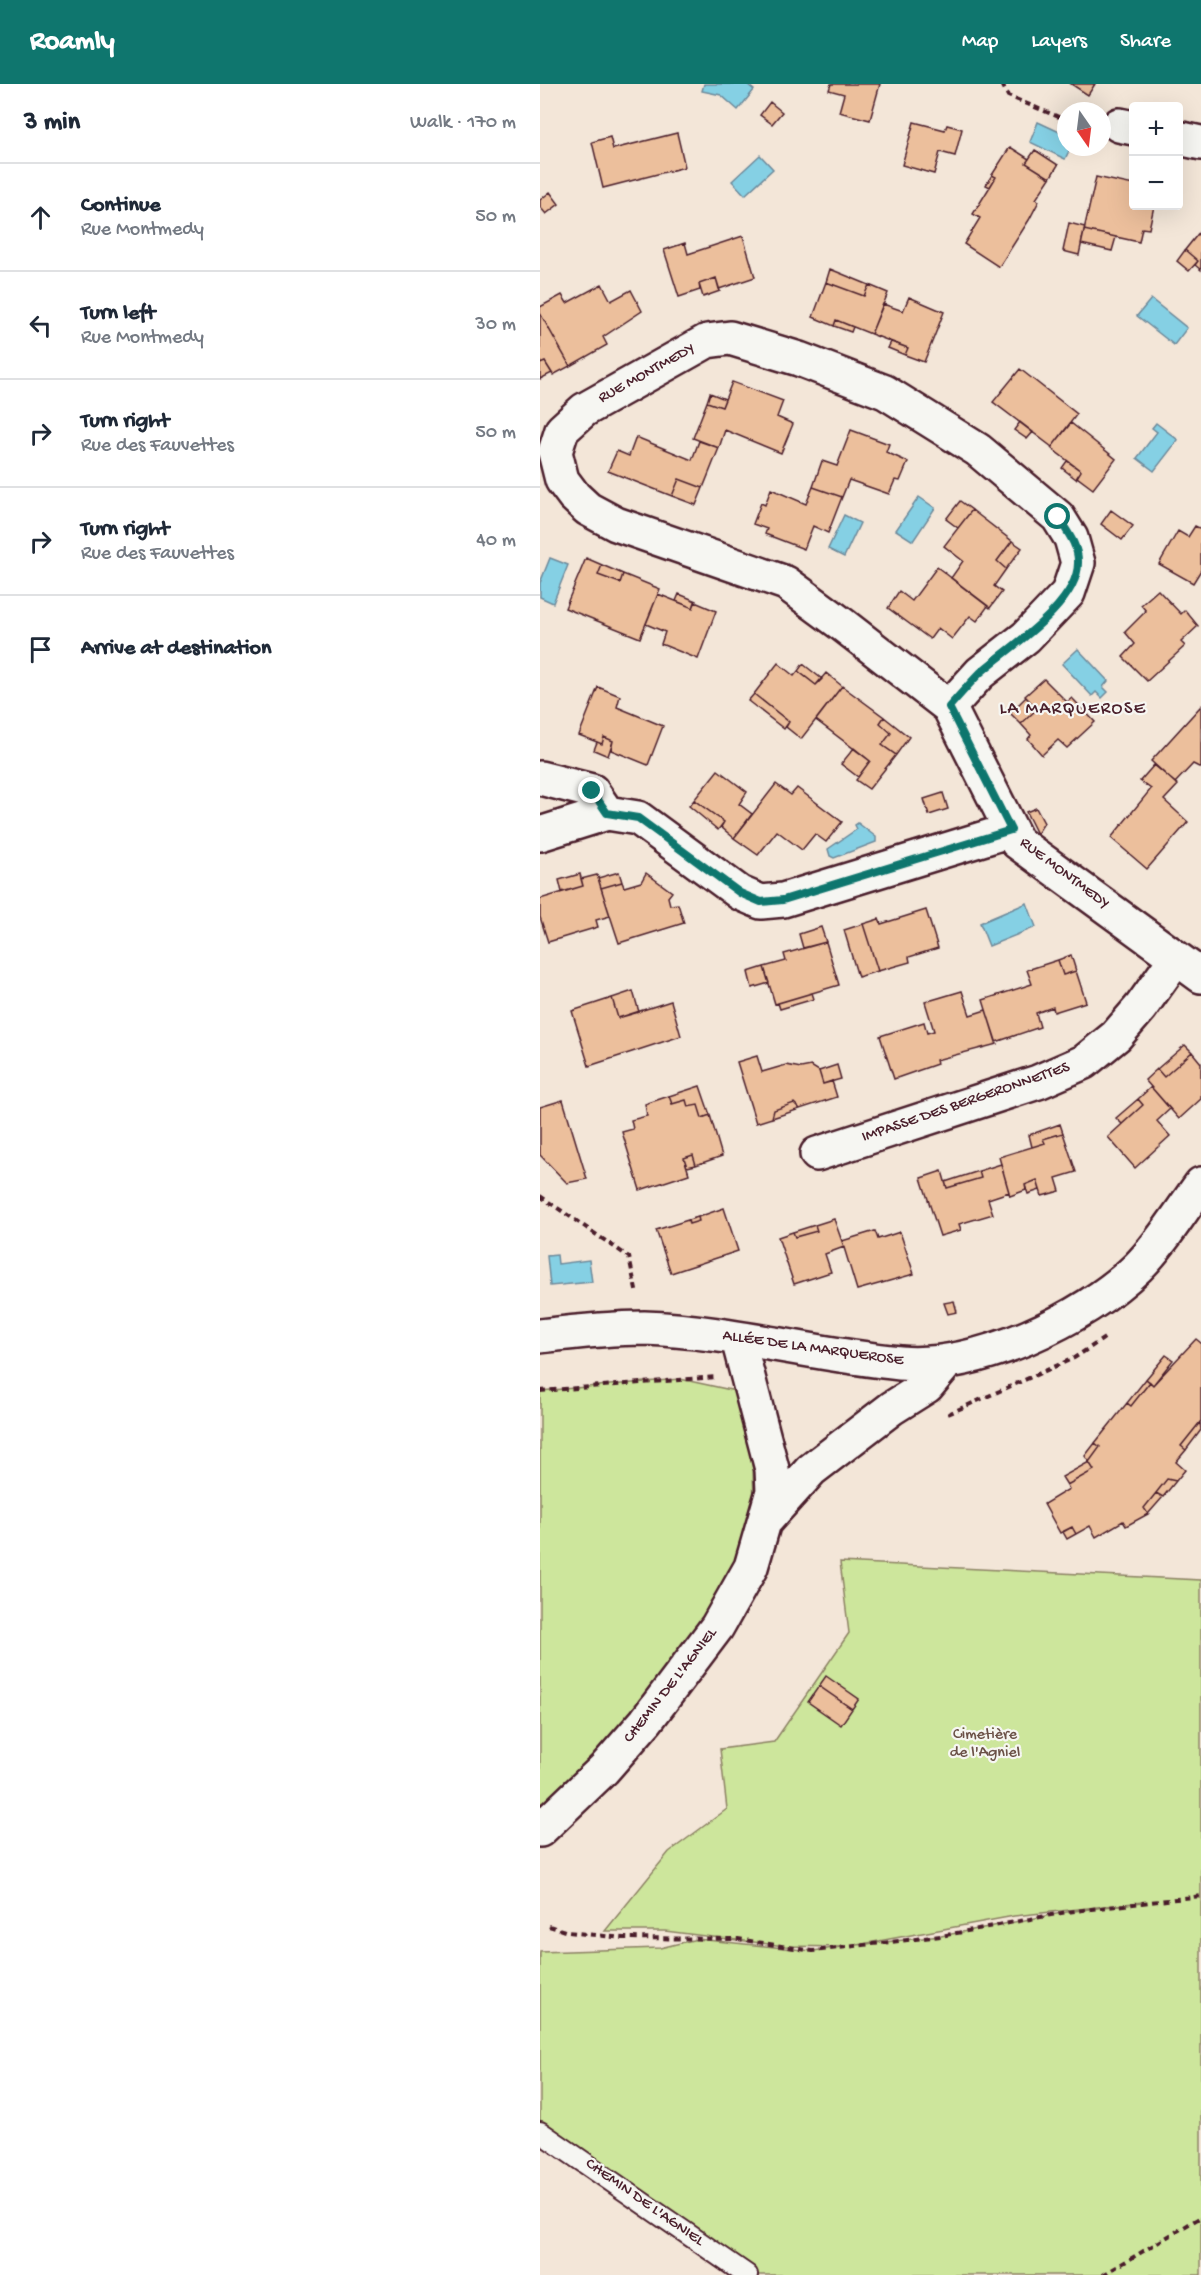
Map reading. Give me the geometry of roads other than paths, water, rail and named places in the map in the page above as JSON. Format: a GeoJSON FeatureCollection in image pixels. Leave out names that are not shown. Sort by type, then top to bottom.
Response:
{"type":"FeatureCollection","features":[{"type":"Feature","properties":{"kind":"street"},"geometry":{"type":"LineString","coordinates":[[1183,139],[1201,143]]}},
{"type":"Feature","properties":{"kind":"street","name":"RUE MONTMEDY"},"geometry":{"type":"LineString","coordinates":[[949,707],[980,673],[1026,638],[1068,593],[1078,563],[1071,538],[1058,517],[978,450],[885,392],[799,359],[730,338],[707,341],[584,410],[562,430],[555,452],[562,480],[588,510],[616,524],[786,583],[949,707],[1017,842],[1189,967]]}},
{"type":"Feature","properties":{"kind":"street"},"geometry":{"type":"LineString","coordinates":[[540,778],[592,791],[607,813]]}},
{"type":"Feature","properties":{"kind":"street"},"geometry":{"type":"LineString","coordinates":[[540,834],[607,813],[638,818],[740,893],[761,902],[783,900],[1011,830]]}},
{"type":"Feature","properties":{"kind":"street","name":"IMPASSE DES BERGERONNETTES"},"geometry":{"type":"LineString","coordinates":[[817,1154],[1038,1082],[1084,1062],[1116,1036],[1142,1007],[1189,967]]}},
{"type":"Feature","properties":{"kind":"street","name":"ALLÉE DE LA MARQUEROSE"},"geometry":{"type":"LineString","coordinates":[[540,1336],[644,1328],[902,1363],[948,1360],[1031,1335],[1069,1317],[1102,1296],[1138,1266],[1201,1184]]}},
{"type":"Feature","properties":{"kind":"street","name":"CHEMIN DE L'AGNIEL"},"geometry":{"type":"LineString","coordinates":[[540,1830],[604,1769],[646,1721],[717,1627],[752,1567],[773,1491],[772,1469],[738,1339]]}},
{"type":"Feature","properties":{"kind":"street","name":"CHEMIN DE L'AGNIEL"},"geometry":{"type":"LineString","coordinates":[[767,1519],[811,1470],[892,1408],[927,1386],[948,1360]]}},
{"type":"Feature","properties":{"kind":"lane","name":"CHEMIN DE L'AGNIEL"},"geometry":{"type":"LineString","coordinates":[[540,2132],[747,2275]]}},
{"type":"Feature","properties":{"kind":"water"},"geometry":{"type":"Polygon","coordinates":[[[704,84],[747,84],[754,90],[738,110],[721,95],[702,91],[704,84]]]}},
{"type":"Feature","properties":{"kind":"water"},"geometry":{"type":"Polygon","coordinates":[[[1038,122],[1057,131],[1057,155],[1030,142],[1038,122]]]}},
{"type":"Feature","properties":{"kind":"water"},"geometry":{"type":"Polygon","coordinates":[[[760,155],[773,169],[745,195],[732,181],[760,155]]]}},
{"type":"Feature","properties":{"kind":"water"},"geometry":{"type":"Polygon","coordinates":[[[1151,299],[1187,328],[1174,345],[1137,316],[1151,299]]]}},
{"type":"Feature","properties":{"kind":"water"},"geometry":{"type":"Polygon","coordinates":[[[1156,423],[1178,440],[1154,471],[1137,458],[1157,432],[1152,428],[1156,423]]]}},
{"type":"Feature","properties":{"kind":"water"},"geometry":{"type":"Polygon","coordinates":[[[919,497],[935,508],[913,541],[896,530],[919,497]]]}},
{"type":"Feature","properties":{"kind":"water"},"geometry":{"type":"Polygon","coordinates":[[[844,515],[860,523],[844,557],[828,549],[844,515]]]}},
{"type":"Feature","properties":{"kind":"water"},"geometry":{"type":"Polygon","coordinates":[[[550,558],[568,565],[553,603],[540,597],[540,583],[550,558]]]}},
{"type":"Feature","properties":{"kind":"water"},"geometry":{"type":"Polygon","coordinates":[[[1078,649],[1108,681],[1103,687],[1108,692],[1102,698],[1096,692],[1092,696],[1062,664],[1078,649]]]}},
{"type":"Feature","properties":{"kind":"water"},"geometry":{"type":"Polygon","coordinates":[[[858,823],[876,837],[876,842],[834,858],[830,856],[828,849],[857,829],[855,825],[858,823]]]}},
{"type":"Feature","properties":{"kind":"water"},"geometry":{"type":"Polygon","coordinates":[[[1027,903],[1036,927],[989,946],[980,923],[1027,903]]]}},
{"type":"Feature","properties":{"kind":"water"},"geometry":{"type":"Polygon","coordinates":[[[557,1255],[558,1264],[589,1260],[592,1282],[550,1286],[547,1256],[557,1255]]]}},
{"type":"Feature","properties":{"kind":"district","name":"LA MARQUEROSE"},"geometry":{"type":"Point","coordinates":[1073,709]}},
{"type":"Feature","properties":{"kind":"park label","name":"Cimetière de l'Agniel"},"geometry":{"type":"Point","coordinates":[985,1744]}}]}
